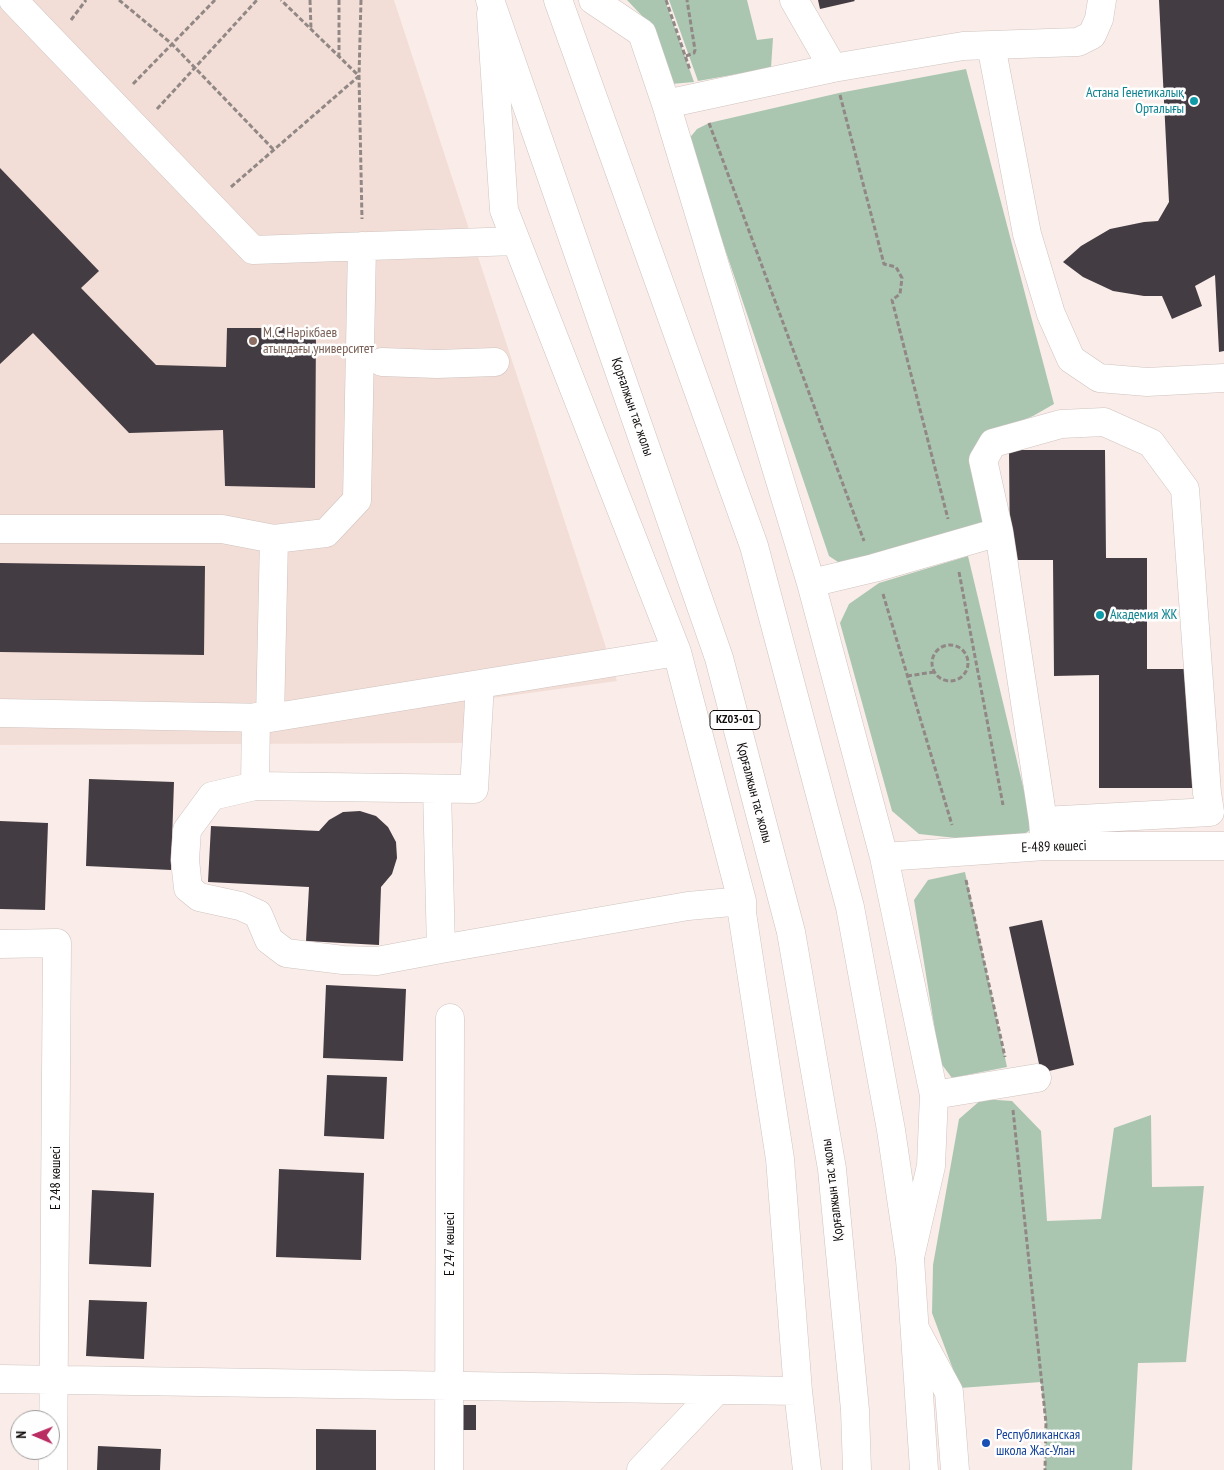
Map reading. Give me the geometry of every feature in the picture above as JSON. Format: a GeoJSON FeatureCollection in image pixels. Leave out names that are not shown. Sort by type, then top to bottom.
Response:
{"type":"FeatureCollection","features":[{"type":"Feature","properties":{"kind":"street"},"geometry":{"type":"LineString","coordinates":[[14,0],[253,250],[516,241]]}},
{"type":"Feature","properties":{"kind":"street"},"geometry":{"type":"LineString","coordinates":[[490,0],[504,210],[677,652],[742,901],[742,913],[780,1159],[798,1391],[807,1470]]}},
{"type":"Feature","properties":{"kind":"street","name":"Қорғалжын тас жолы"},"geometry":{"type":"LineString","coordinates":[[490,0],[719,658],[791,932],[832,1168],[855,1410],[857,1470]]}},
{"type":"Feature","properties":{"kind":"street"},"geometry":{"type":"LineString","coordinates":[[558,0],[754,546],[850,907],[891,1130],[910,1259],[924,1470]]}},
{"type":"Feature","properties":{"kind":"street"},"geometry":{"type":"LineString","coordinates":[[593,0],[642,34],[666,104],[811,583],[884,856],[934,1095],[931,1166],[910,1259]]}},
{"type":"Feature","properties":{"kind":"street"},"geometry":{"type":"LineString","coordinates":[[794,0],[833,68]]}},
{"type":"Feature","properties":{"kind":"street"},"geometry":{"type":"LineString","coordinates":[[666,104],[833,68],[962,46],[1078,42],[1092,35],[1099,19],[1102,0]]}},
{"type":"Feature","properties":{"kind":"street"},"geometry":{"type":"LineString","coordinates":[[991,44],[1027,234],[1051,314],[1071,358],[1100,378],[1147,382],[1224,378]]}},
{"type":"Feature","properties":{"kind":"street"},"geometry":{"type":"LineString","coordinates":[[0,529],[222,529],[274,539],[326,533],[357,500],[362,246]]}},
{"type":"Feature","properties":{"kind":"street"},"geometry":{"type":"LineString","coordinates":[[382,362],[437,364],[495,362]]}},
{"type":"Feature","properties":{"kind":"street"},"geometry":{"type":"LineString","coordinates":[[1210,812],[1044,833],[999,532],[983,460],[993,443],[1061,424],[1104,422],[1151,443],[1185,489],[1207,793],[1217,846]]}},
{"type":"Feature","properties":{"kind":"street"},"geometry":{"type":"LineString","coordinates":[[811,583],[874,568],[999,532]]}},
{"type":"Feature","properties":{"kind":"street"},"geometry":{"type":"LineString","coordinates":[[255,786],[263,718],[274,539]]}},
{"type":"Feature","properties":{"kind":"street"},"geometry":{"type":"LineString","coordinates":[[0,713],[263,718],[677,652]]}},
{"type":"Feature","properties":{"kind":"street"},"geometry":{"type":"LineString","coordinates":[[480,684],[474,789],[255,786],[212,796],[187,830],[185,860],[188,888],[199,897],[240,906],[258,914],[269,940],[286,952],[343,960],[376,961],[688,906],[742,901]]}},
{"type":"Feature","properties":{"kind":"street"},"geometry":{"type":"LineString","coordinates":[[437,789],[441,949]]}},
{"type":"Feature","properties":{"kind":"street","name":"Е-489 көшесі"},"geometry":{"type":"LineString","coordinates":[[884,856],[960,852],[1044,833],[1217,846]]}},
{"type":"Feature","properties":{"kind":"street","name":"Е 248 көшесі"},"geometry":{"type":"LineString","coordinates":[[0,944],[57,943],[53,1470]]}},
{"type":"Feature","properties":{"kind":"street","name":"Е 247 көшесі"},"geometry":{"type":"LineString","coordinates":[[449,1470],[450,1018]]}},
{"type":"Feature","properties":{"kind":"street"},"geometry":{"type":"LineString","coordinates":[[934,1095],[1024,1079]]}},
{"type":"Feature","properties":{"kind":"street"},"geometry":{"type":"LineString","coordinates":[[914,1329],[949,1392],[955,1470]]}},
{"type":"Feature","properties":{"kind":"street"},"geometry":{"type":"LineString","coordinates":[[0,1379],[798,1391]]}},
{"type":"Feature","properties":{"kind":"street"},"geometry":{"type":"LineString","coordinates":[[641,1470],[717,1390]]}},
{"type":"Feature","properties":{"kind":"path"},"geometry":{"type":"LineString","coordinates":[[119,0],[172,44],[273,149]]}},
{"type":"Feature","properties":{"kind":"path"},"geometry":{"type":"LineString","coordinates":[[113,105],[215,0]]}},
{"type":"Feature","properties":{"kind":"path"},"geometry":{"type":"LineString","coordinates":[[138,130],[257,0]]}},
{"type":"Feature","properties":{"kind":"path"},"geometry":{"type":"LineString","coordinates":[[281,0],[359,76]]}},
{"type":"Feature","properties":{"kind":"path"},"geometry":{"type":"LineString","coordinates":[[310,0],[311,30]]}},
{"type":"Feature","properties":{"kind":"path"},"geometry":{"type":"LineString","coordinates":[[339,0],[339,56]]}},
{"type":"Feature","properties":{"kind":"path"},"geometry":{"type":"LineString","coordinates":[[361,0],[359,76],[362,246]]}},
{"type":"Feature","properties":{"kind":"path"},"geometry":{"type":"LineString","coordinates":[[666,0],[698,96],[874,568],[960,852],[1024,1079],[1046,1423],[1045,1470]]}},
{"type":"Feature","properties":{"kind":"path"},"geometry":{"type":"LineString","coordinates":[[686,56],[694,53],[695,50],[687,0]]}},
{"type":"Feature","properties":{"kind":"path"},"geometry":{"type":"LineString","coordinates":[[833,68],[884,264],[896,267],[902,278],[900,294],[892,300],[954,545],[1003,805]]}},
{"type":"Feature","properties":{"kind":"path"},"geometry":{"type":"LineString","coordinates":[[210,206],[273,149],[359,76]]}},
{"type":"Feature","properties":{"kind":"path"},"geometry":{"type":"LineString","coordinates":[[951,645],[960,648],[966,654],[968,663],[966,672],[960,679],[950,682],[941,679],[934,672],[932,662],[935,653],[942,647],[951,645]]}},
{"type":"Feature","properties":{"kind":"path"},"geometry":{"type":"LineString","coordinates":[[968,663],[976,661]]}},
{"type":"Feature","properties":{"kind":"path"},"geometry":{"type":"LineString","coordinates":[[907,676],[934,672]]}},
{"type":"Feature","properties":{"kind":"shaded area","name":"М.С. Нәрікбаев атындағы университет"},"geometry":{"type":"Polygon","coordinates":[[[0,0],[394,0],[617,681],[464,702],[466,743],[0,745],[0,0]]]}},
{"type":"Feature","properties":{"kind":"green space"},"geometry":{"type":"Polygon","coordinates":[[[627,0],[665,0],[694,82],[671,84],[646,20],[627,0]]]}},
{"type":"Feature","properties":{"kind":"green space"},"geometry":{"type":"Polygon","coordinates":[[[669,0],[747,0],[757,40],[773,38],[771,68],[698,81],[669,0]]]}},
{"type":"Feature","properties":{"kind":"green space"},"geometry":{"type":"Polygon","coordinates":[[[966,69],[1054,404],[1033,416],[988,435],[985,526],[841,564],[829,556],[688,140],[697,129],[709,123],[839,93],[966,69]]]}},
{"type":"Feature","properties":{"kind":"green space"},"geometry":{"type":"Polygon","coordinates":[[[968,556],[1033,828],[1023,835],[956,838],[919,834],[892,811],[840,623],[849,604],[879,583],[968,556]]]}},
{"type":"Feature","properties":{"kind":"green space"},"geometry":{"type":"Polygon","coordinates":[[[965,872],[1007,1067],[952,1078],[940,1062],[914,900],[928,880],[965,872]]]}},
{"type":"Feature","properties":{"kind":"green space"},"geometry":{"type":"Polygon","coordinates":[[[982,1099],[1012,1101],[1041,1131],[1047,1221],[1101,1219],[1114,1128],[1151,1115],[1152,1187],[1204,1186],[1186,1362],[1138,1363],[1132,1470],[1045,1470],[1046,1423],[1041,1382],[960,1388],[932,1313],[933,1265],[959,1119],[982,1099]]]}},
{"type":"Feature","properties":{"kind":"building"},"geometry":{"type":"Polygon","coordinates":[[[818,0],[854,0],[855,1],[820,9],[818,0]]]}},
{"type":"Feature","properties":{"kind":"building","name":"Астана Генетикалық Орталығы"},"geometry":{"type":"Polygon","coordinates":[[[1159,0],[1224,0],[1224,351],[1219,352],[1215,275],[1195,286],[1202,306],[1172,319],[1162,296],[1144,296],[1113,291],[1083,277],[1063,262],[1081,246],[1110,229],[1158,221],[1169,202],[1159,0]]]}},
{"type":"Feature","properties":{"kind":"building"},"geometry":{"type":"Polygon","coordinates":[[[0,168],[99,271],[81,288],[156,365],[226,367],[227,328],[316,328],[315,488],[225,486],[223,430],[129,433],[33,333],[0,364],[0,168]]]}},
{"type":"Feature","properties":{"kind":"building","name":"Академия ЖК"},"geometry":{"type":"Polygon","coordinates":[[[1009,450],[1105,450],[1106,558],[1147,558],[1147,669],[1192,669],[1192,788],[1099,788],[1099,675],[1054,676],[1053,560],[1010,560],[1009,450]]]}},
{"type":"Feature","properties":{"kind":"building"},"geometry":{"type":"Polygon","coordinates":[[[0,563],[205,566],[204,655],[0,652],[0,563]]]}},
{"type":"Feature","properties":{"kind":"building"},"geometry":{"type":"Polygon","coordinates":[[[89,779],[174,782],[171,870],[86,866],[89,779]]]}},
{"type":"Feature","properties":{"kind":"building"},"geometry":{"type":"Polygon","coordinates":[[[360,811],[376,816],[388,827],[396,842],[397,858],[392,874],[381,887],[379,945],[306,941],[309,887],[208,882],[211,826],[319,831],[329,820],[343,812],[360,811]]]}},
{"type":"Feature","properties":{"kind":"building"},"geometry":{"type":"Polygon","coordinates":[[[0,821],[48,823],[45,910],[0,909],[0,821]]]}},
{"type":"Feature","properties":{"kind":"building"},"geometry":{"type":"Polygon","coordinates":[[[1042,920],[1074,1065],[1041,1073],[1009,927],[1042,920]]]}},
{"type":"Feature","properties":{"kind":"building"},"geometry":{"type":"Polygon","coordinates":[[[326,985],[406,989],[403,1061],[323,1058],[326,985]]]}},
{"type":"Feature","properties":{"kind":"building"},"geometry":{"type":"Polygon","coordinates":[[[327,1075],[387,1077],[384,1139],[324,1136],[327,1075]]]}},
{"type":"Feature","properties":{"kind":"building"},"geometry":{"type":"Polygon","coordinates":[[[279,1169],[364,1173],[361,1260],[276,1257],[279,1169]]]}},
{"type":"Feature","properties":{"kind":"building"},"geometry":{"type":"Polygon","coordinates":[[[92,1190],[154,1193],[151,1267],[89,1264],[92,1190]]]}},
{"type":"Feature","properties":{"kind":"building"},"geometry":{"type":"Polygon","coordinates":[[[89,1300],[147,1302],[144,1359],[86,1356],[89,1300]]]}},
{"type":"Feature","properties":{"kind":"building"},"geometry":{"type":"Polygon","coordinates":[[[456,1405],[476,1405],[476,1430],[456,1430],[456,1405]]]}},
{"type":"Feature","properties":{"kind":"building"},"geometry":{"type":"Polygon","coordinates":[[[316,1429],[376,1430],[376,1470],[316,1470],[316,1429]]]}},
{"type":"Feature","properties":{"kind":"building"},"geometry":{"type":"Polygon","coordinates":[[[98,1446],[161,1449],[160,1470],[97,1470],[98,1446]]]}},
{"type":"Feature","properties":{"kind":"place","name":"Астана Генетикалық Орталығы"},"geometry":{"type":"Point","coordinates":[1194,101]}},
{"type":"Feature","properties":{"kind":"place","name":"М.С. Нәрікбаев атындағы университет"},"geometry":{"type":"Point","coordinates":[253,341]}},
{"type":"Feature","properties":{"kind":"place","name":"Академия ЖК"},"geometry":{"type":"Point","coordinates":[1100,615]}},
{"type":"Feature","properties":{"kind":"place","name":"Республиканская школа Жас-Улан"},"geometry":{"type":"Point","coordinates":[986,1443]}}]}
